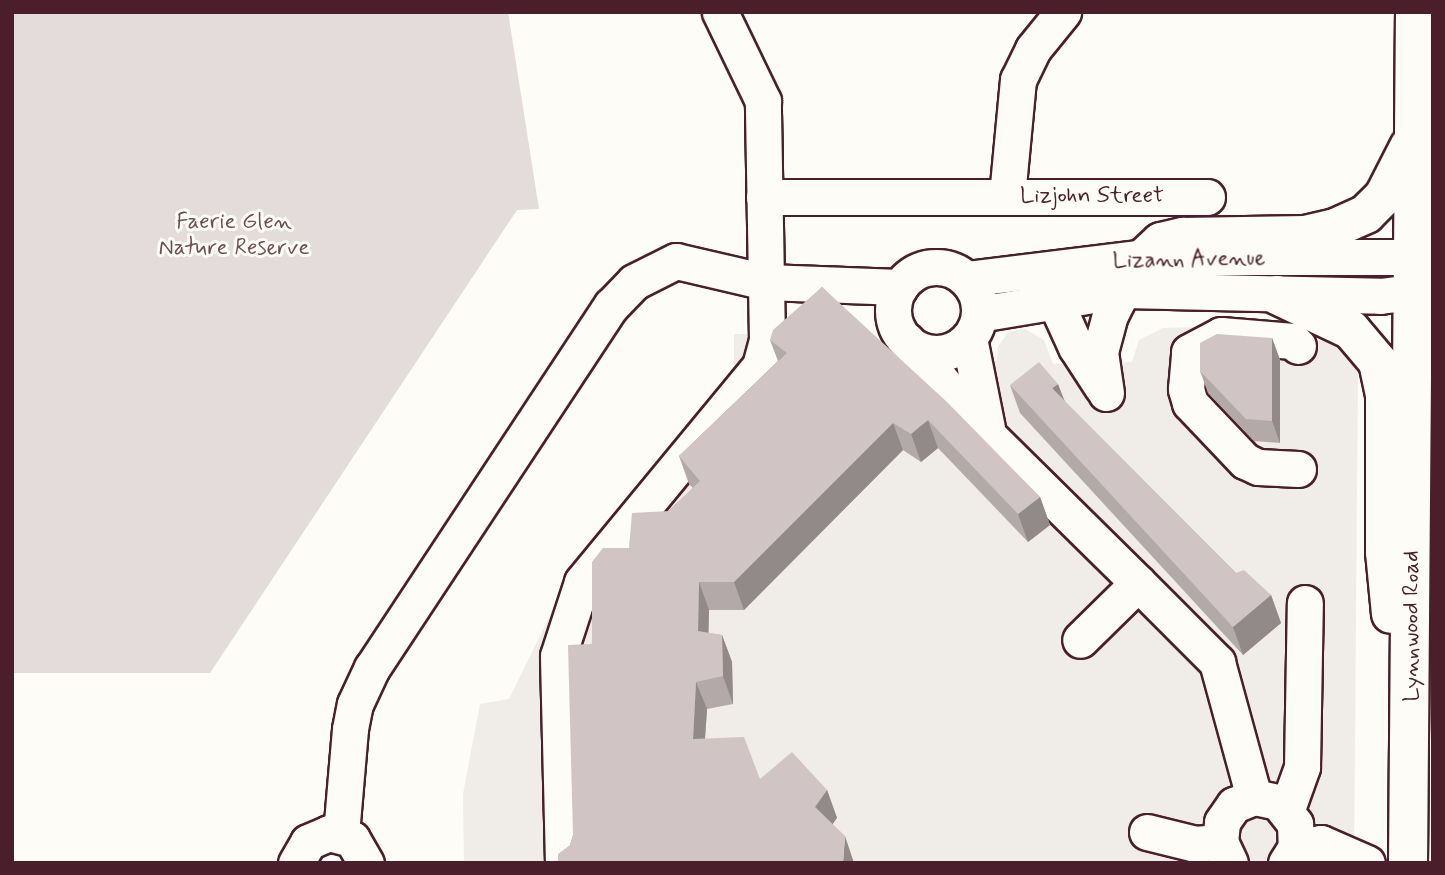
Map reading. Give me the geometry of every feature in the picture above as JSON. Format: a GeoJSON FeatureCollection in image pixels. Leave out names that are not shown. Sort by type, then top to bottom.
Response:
{"type":"FeatureCollection","features":[{"type":"Feature","properties":{"kind":"main road","name":"Lynnwood Road"},"geometry":{"type":"LineString","coordinates":[[1408,863],[1424,273],[1412,141],[1415,12]]}},
{"type":"Feature","properties":{"kind":"main road"},"geometry":{"type":"LineString","coordinates":[[1144,257],[1161,242],[1183,237],[1281,236],[1335,228],[1366,214],[1384,196],[1412,141]]}},
{"type":"Feature","properties":{"kind":"main road"},"geometry":{"type":"LineString","coordinates":[[1277,295],[1351,330],[1378,362],[1385,396],[1388,601],[1412,715]]}},
{"type":"Feature","properties":{"kind":"street"},"geometry":{"type":"LineString","coordinates":[[563,863],[558,656],[566,623],[582,582],[760,366],[767,340],[763,101],[720,12]]}},
{"type":"Feature","properties":{"kind":"street","name":"Lizjohn Street"},"geometry":{"type":"LineString","coordinates":[[1063,12],[1033,49],[1018,80],[1007,196],[1207,197]]}},
{"type":"Feature","properties":{"kind":"street"},"geometry":{"type":"LineString","coordinates":[[764,197],[1007,196]]}},
{"type":"Feature","properties":{"kind":"street","name":"Lizann Avenue"},"geometry":{"type":"LineString","coordinates":[[966,279],[1144,257],[1424,273]]}},
{"type":"Feature","properties":{"kind":"street"},"geometry":{"type":"LineString","coordinates":[[341,834],[350,729],[372,668],[611,306],[634,282],[676,261],[766,282],[818,286],[900,287],[924,269],[939,267],[966,279],[978,301],[974,326],[988,435]]}},
{"type":"Feature","properties":{"kind":"street","name":"Lizann Avenue"},"geometry":{"type":"LineString","coordinates":[[974,326],[1055,301],[1123,290],[1277,295],[1424,273]]}},
{"type":"Feature","properties":{"kind":"street"},"geometry":{"type":"LineString","coordinates":[[818,286],[903,336],[939,353],[974,326]]}},
{"type":"Feature","properties":{"kind":"street"},"geometry":{"type":"LineString","coordinates":[[900,287],[894,309],[903,336],[988,435],[1217,662],[1254,797]]}},
{"type":"Feature","properties":{"kind":"street"},"geometry":{"type":"LineString","coordinates":[[1055,301],[1076,347],[1106,393],[1100,352],[1110,314],[1123,290]]}},
{"type":"Feature","properties":{"kind":"street"},"geometry":{"type":"LineString","coordinates":[[1297,469],[1258,467],[1245,461],[1190,402],[1186,389],[1189,352],[1221,335],[1293,341],[1298,346]]}},
{"type":"Feature","properties":{"kind":"street"},"geometry":{"type":"LineString","coordinates":[[1080,640],[1138,583]]}},
{"type":"Feature","properties":{"kind":"street"},"geometry":{"type":"LineString","coordinates":[[1287,810],[1302,767],[1305,603]]}},
{"type":"Feature","properties":{"kind":"street"},"geometry":{"type":"LineString","coordinates":[[1147,832],[1225,853],[1225,815],[1234,805],[1254,797],[1266,797],[1287,810],[1295,824],[1291,855],[1321,843],[1367,863]]}},
{"type":"Feature","properties":{"kind":"street"},"geometry":{"type":"LineString","coordinates":[[296,863],[300,850],[317,835],[341,834],[360,848],[366,863]]}},
{"type":"Feature","properties":{"kind":"shaded area"},"geometry":{"type":"Polygon","coordinates":[[[1201,327],[1334,342],[1358,369],[1354,863],[464,863],[463,794],[480,704],[509,699],[570,575],[708,420],[734,370],[734,334],[790,334],[907,371],[997,361],[998,347],[1008,332],[1025,329],[1044,340],[1053,364],[1132,362],[1139,340],[1163,328],[1201,327]]]}},
{"type":"Feature","properties":{"kind":"green space","name":"Faerie Glen Nature Reserve"},"geometry":{"type":"Polygon","coordinates":[[[12,12],[508,12],[539,209],[517,210],[210,673],[12,673],[12,12]]]}},
{"type":"Feature","properties":{"kind":"building"},"geometry":{"type":"Polygon","coordinates":[[[822,287],[947,402],[1040,497],[1018,514],[928,420],[911,434],[893,423],[734,582],[699,582],[698,631],[722,635],[723,676],[696,682],[693,739],[744,737],[760,779],[792,752],[827,790],[815,807],[845,836],[843,863],[558,863],[558,854],[570,845],[573,835],[568,645],[592,644],[592,562],[603,548],[629,548],[632,513],[669,511],[700,481],[679,456],[787,353],[770,340],[773,330],[822,287]]]}},
{"type":"Feature","properties":{"kind":"building"},"geometry":{"type":"Polygon","coordinates":[[[1217,334],[1272,338],[1272,421],[1246,419],[1200,371],[1200,343],[1217,334]]]}},
{"type":"Feature","properties":{"kind":"building"},"geometry":{"type":"Polygon","coordinates":[[[1039,362],[1058,384],[1052,388],[1236,573],[1244,570],[1271,595],[1233,627],[1010,385],[1039,362]]]}}]}
